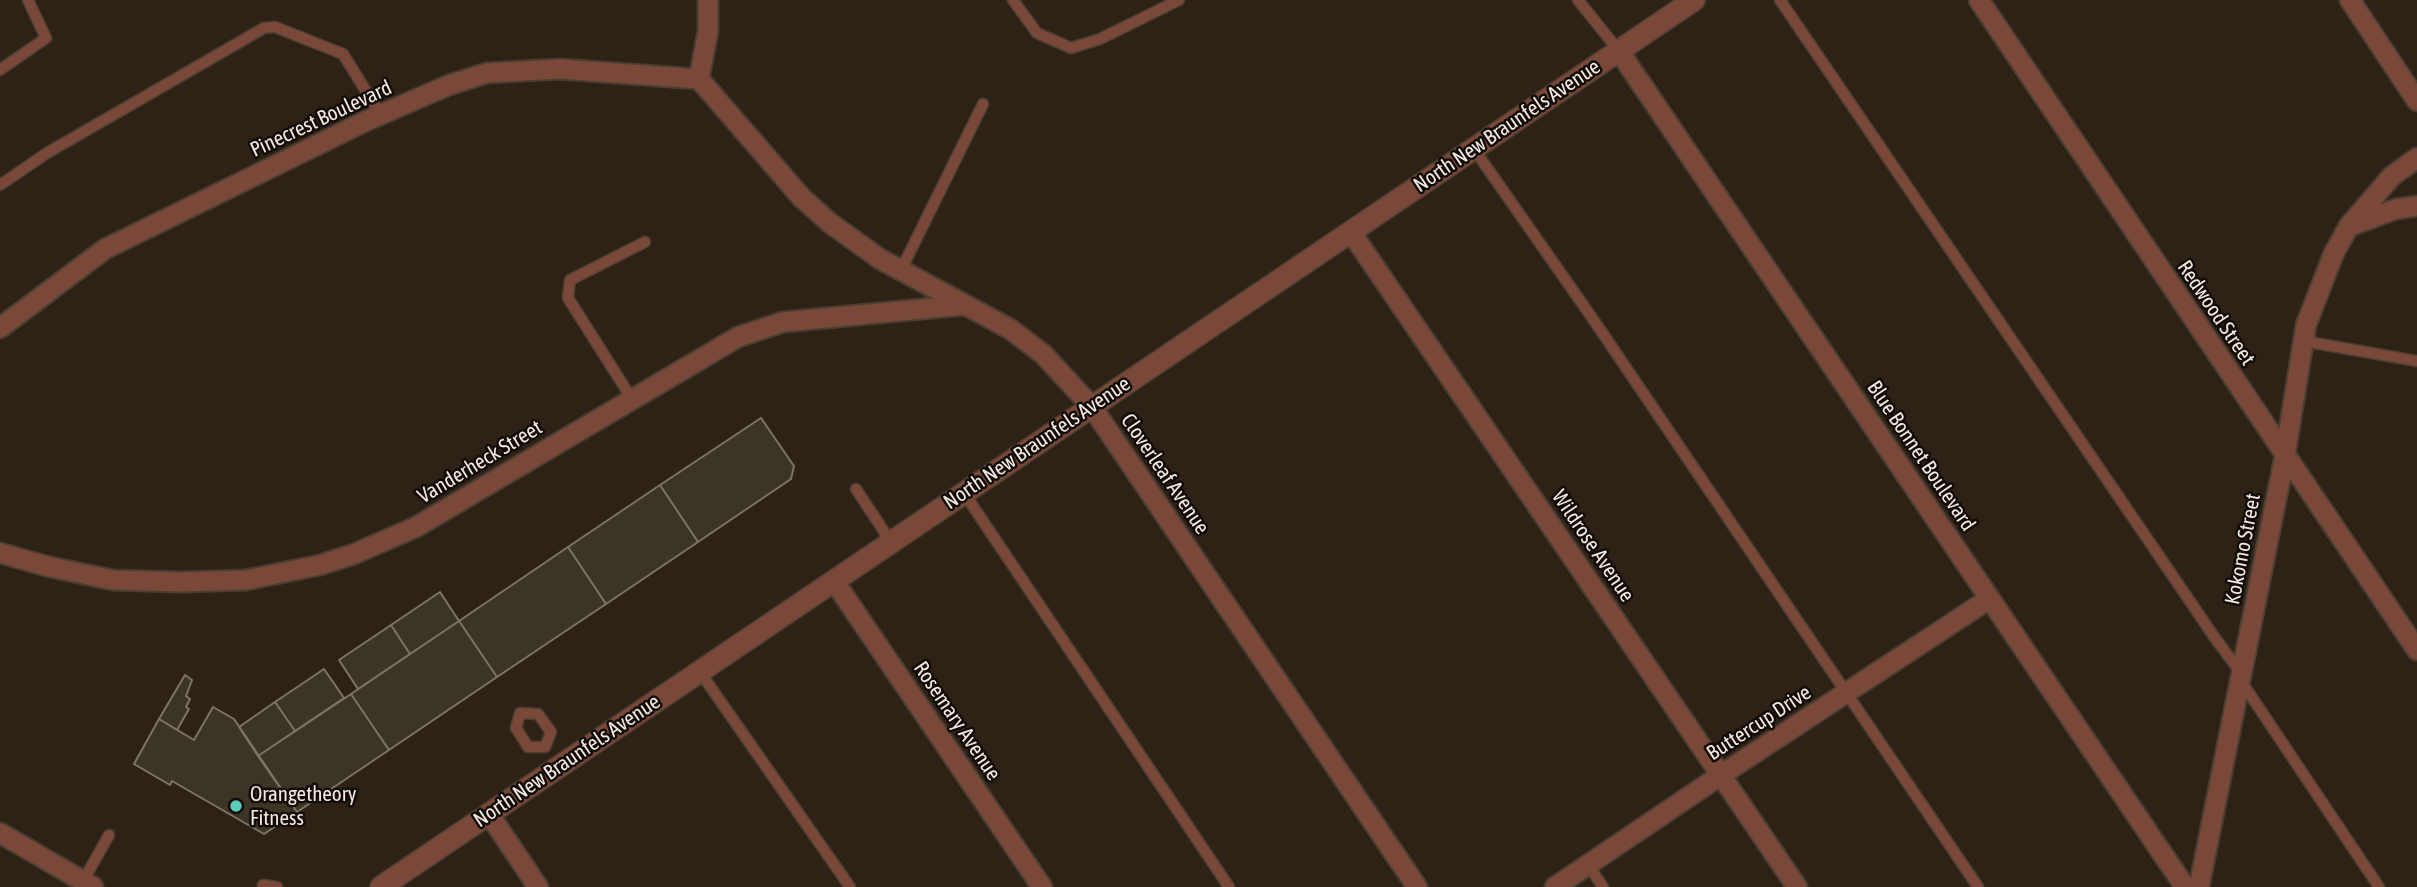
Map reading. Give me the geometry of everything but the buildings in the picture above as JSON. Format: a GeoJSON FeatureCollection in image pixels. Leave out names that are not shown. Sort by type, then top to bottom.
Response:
{"type":"FeatureCollection","features":[{"type":"Feature","properties":{"kind":"street"},"geometry":{"type":"LineString","coordinates":[[699,79],[708,31],[708,0]]}},
{"type":"Feature","properties":{"kind":"street","name":"North New Braunfels Avenue"},"geometry":{"type":"LineString","coordinates":[[381,887],[1694,0]]}},
{"type":"Feature","properties":{"kind":"street","name":"Redwood Street"},"geometry":{"type":"LineString","coordinates":[[1979,0],[2417,648]]}},
{"type":"Feature","properties":{"kind":"street"},"geometry":{"type":"LineString","coordinates":[[2350,0],[2417,101]]}},
{"type":"Feature","properties":{"kind":"street","name":"Blue Bonnet Boulevard"},"geometry":{"type":"LineString","coordinates":[[1619,51],[2185,887]]}},
{"type":"Feature","properties":{"kind":"street","name":"Pinecrest Boulevard"},"geometry":{"type":"LineString","coordinates":[[0,328],[105,249],[381,115],[449,85],[487,73],[560,69],[699,79]]}},
{"type":"Feature","properties":{"kind":"street","name":"Cloverleaf Avenue"},"geometry":{"type":"LineString","coordinates":[[699,79],[802,198],[830,223],[880,259],[1010,329],[1031,344],[1092,407],[1417,887]]}},
{"type":"Feature","properties":{"kind":"street","name":"Kokomo Street"},"geometry":{"type":"LineString","coordinates":[[2199,887],[2285,455],[2306,325],[2334,253],[2349,226],[2392,176],[2417,158]]}},
{"type":"Feature","properties":{"kind":"street"},"geometry":{"type":"LineString","coordinates":[[2349,226],[2396,209],[2417,206]]}},
{"type":"Feature","properties":{"kind":"street","name":"Wildrose Avenue"},"geometry":{"type":"LineString","coordinates":[[1351,232],[1797,887]]}},
{"type":"Feature","properties":{"kind":"street","name":"Vanderheck Street"},"geometry":{"type":"LineString","coordinates":[[0,553],[113,580],[246,580],[320,565],[354,554],[416,527],[738,338],[783,322],[965,305]]}},
{"type":"Feature","properties":{"kind":"street","name":"Rosemary Avenue"},"geometry":{"type":"LineString","coordinates":[[834,581],[1042,887]]}},
{"type":"Feature","properties":{"kind":"street","name":"Buttercup Drive"},"geometry":{"type":"LineString","coordinates":[[1555,887],[1989,599]]}},
{"type":"Feature","properties":{"kind":"street"},"geometry":{"type":"LineString","coordinates":[[489,814],[538,887]]}},
{"type":"Feature","properties":{"kind":"street"},"geometry":{"type":"LineString","coordinates":[[0,833],[80,883]]}},
{"type":"Feature","properties":{"kind":"lane"},"geometry":{"type":"LineString","coordinates":[[0,71],[46,38],[28,0]]}},
{"type":"Feature","properties":{"kind":"lane"},"geometry":{"type":"LineString","coordinates":[[1013,0],[1037,33],[1071,48],[1100,39],[1179,0]]}},
{"type":"Feature","properties":{"kind":"lane"},"geometry":{"type":"LineString","coordinates":[[1578,0],[1619,51]]}},
{"type":"Feature","properties":{"kind":"lane"},"geometry":{"type":"LineString","coordinates":[[1780,0],[2136,520],[2379,887]]}},
{"type":"Feature","properties":{"kind":"lane"},"geometry":{"type":"LineString","coordinates":[[0,185],[47,153],[264,29],[275,27],[343,54],[381,115]]}},
{"type":"Feature","properties":{"kind":"lane"},"geometry":{"type":"LineString","coordinates":[[901,270],[983,104]]}},
{"type":"Feature","properties":{"kind":"lane"},"geometry":{"type":"LineString","coordinates":[[1474,148],[1978,887]]}},
{"type":"Feature","properties":{"kind":"lane"},"geometry":{"type":"LineString","coordinates":[[632,399],[568,298],[569,280],[645,242]]}},
{"type":"Feature","properties":{"kind":"lane"},"geometry":{"type":"LineString","coordinates":[[2303,341],[2417,361]]}},
{"type":"Feature","properties":{"kind":"lane"},"geometry":{"type":"LineString","coordinates":[[856,489],[891,542]]}},
{"type":"Feature","properties":{"kind":"lane"},"geometry":{"type":"LineString","coordinates":[[964,493],[1229,887]]}},
{"type":"Feature","properties":{"kind":"lane"},"geometry":{"type":"LineString","coordinates":[[700,671],[850,887]]}},
{"type":"Feature","properties":{"kind":"lane"},"geometry":{"type":"LineString","coordinates":[[545,747],[559,767]]}},
{"type":"Feature","properties":{"kind":"lane"},"geometry":{"type":"LineString","coordinates":[[80,883],[109,835]]}},
{"type":"Feature","properties":{"kind":"lane"},"geometry":{"type":"LineString","coordinates":[[1588,865],[1603,887]]}},
{"type":"Feature","properties":{"kind":"lane"},"geometry":{"type":"LineString","coordinates":[[263,887],[277,887]]}},
{"type":"Feature","properties":{"kind":"place","name":"Orangetheory Fitness"},"geometry":{"type":"Point","coordinates":[236,806]}}]}
